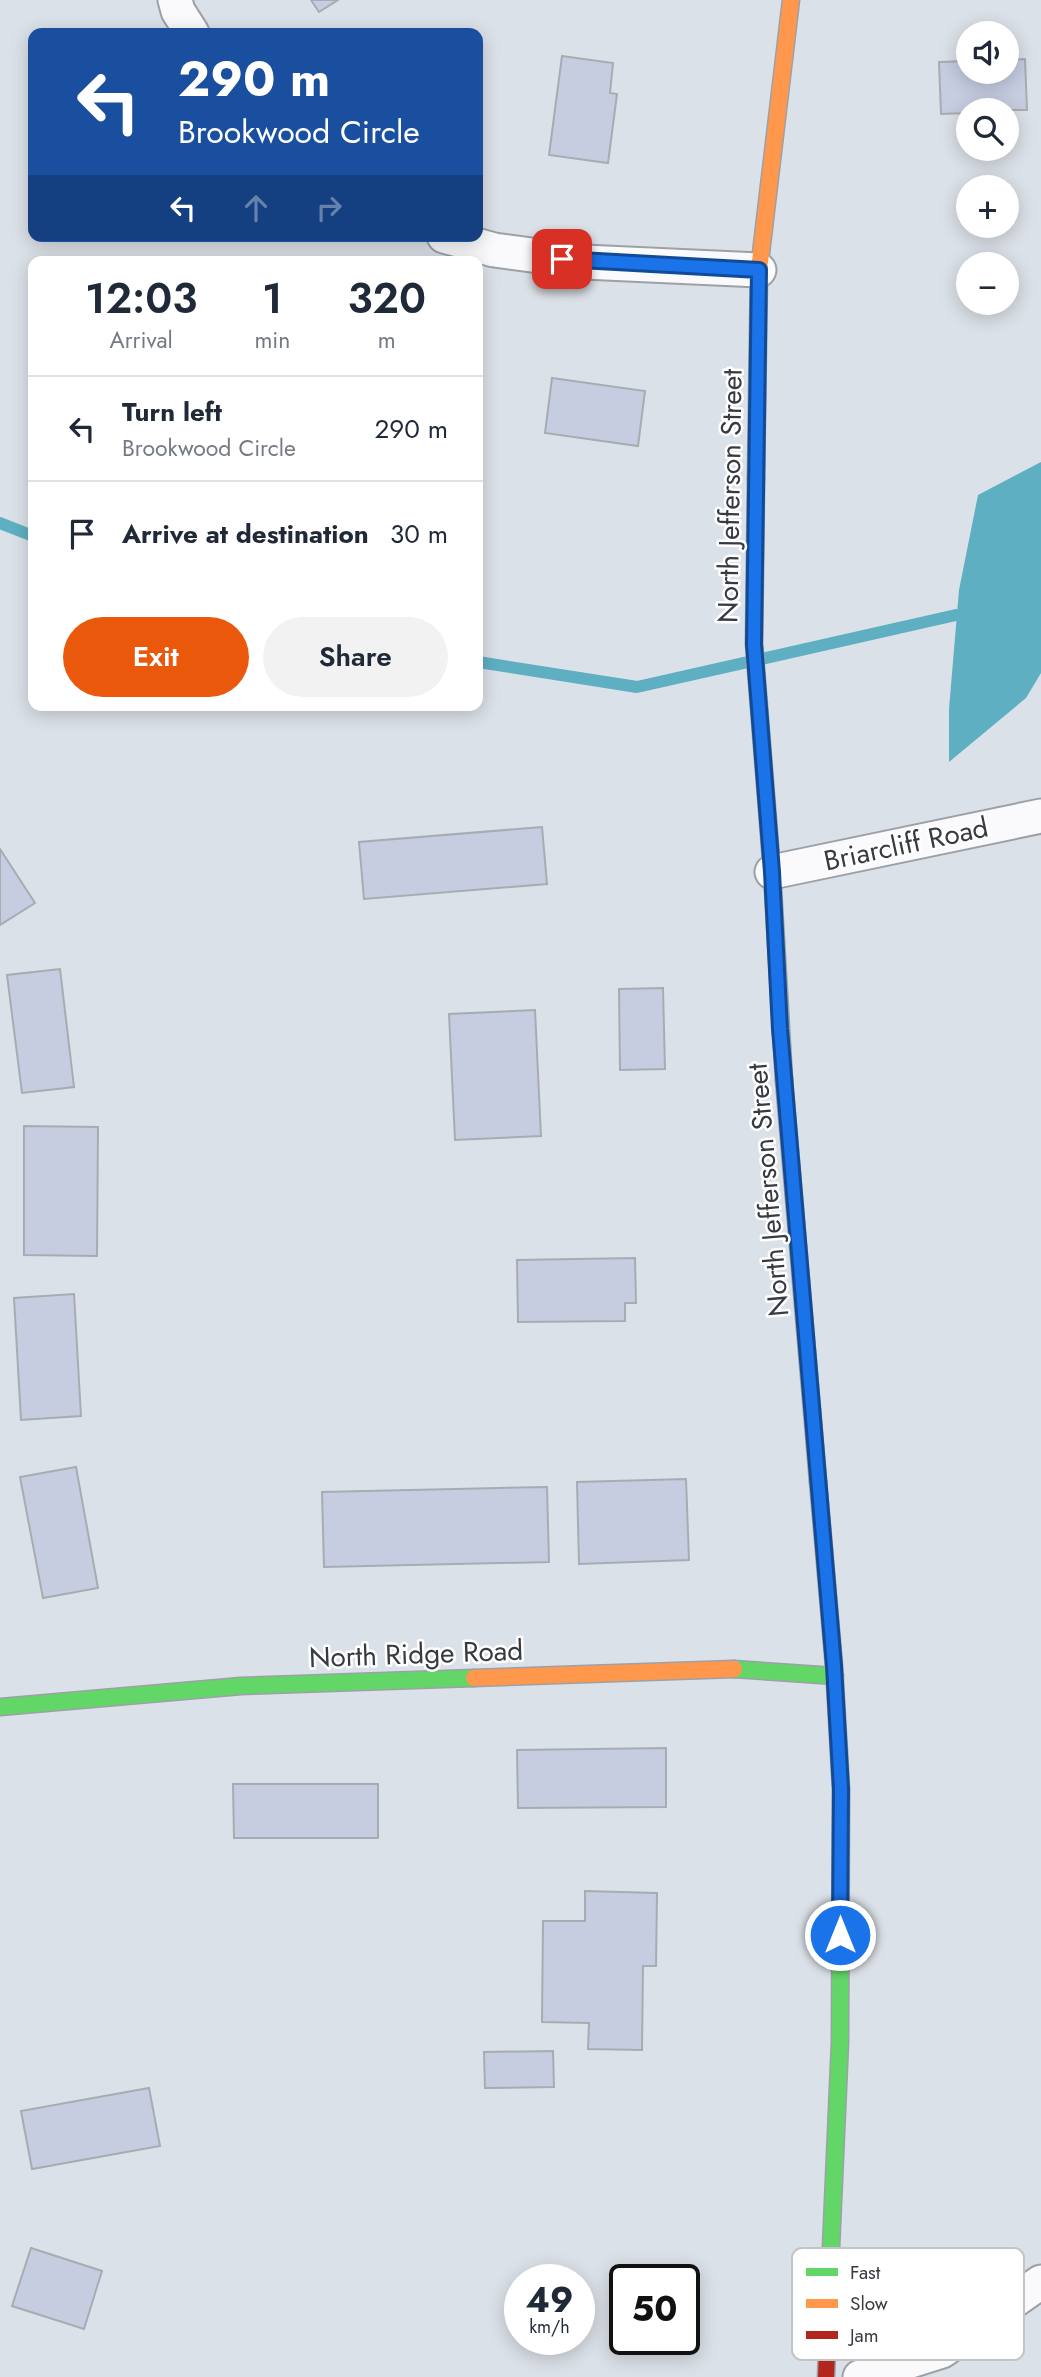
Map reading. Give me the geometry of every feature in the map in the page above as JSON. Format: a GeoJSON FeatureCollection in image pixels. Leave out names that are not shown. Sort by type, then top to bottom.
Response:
{"type":"FeatureCollection","features":[{"type":"Feature","properties":{"kind":"main road","name":"North Jefferson Street"},"geometry":{"type":"LineString","coordinates":[[791,0],[759,270],[754,644],[772,872],[781,1038],[835,1676],[841,1789],[840,2028],[831,2248]]}},
{"type":"Feature","properties":{"kind":"main road","name":"North Ridge Road"},"geometry":{"type":"LineString","coordinates":[[0,1707],[241,1686],[737,1670],[835,1676]]}},
{"type":"Feature","properties":{"kind":"street"},"geometry":{"type":"LineString","coordinates":[[175,0],[178,11],[189,28]]}},
{"type":"Feature","properties":{"kind":"street"},"geometry":{"type":"LineString","coordinates":[[465,242],[494,250],[584,262],[759,270]]}},
{"type":"Feature","properties":{"kind":"street","name":"Briarcliff Road"},"geometry":{"type":"LineString","coordinates":[[772,872],[1041,816]]}},
{"type":"Feature","properties":{"kind":"street"},"geometry":{"type":"LineString","coordinates":[[1024,2294],[1041,2282]]}},
{"type":"Feature","properties":{"kind":"street"},"geometry":{"type":"LineString","coordinates":[[860,2377],[914,2360]]}},
{"type":"Feature","properties":{"kind":"water"},"geometry":{"type":"Polygon","coordinates":[[[1041,462],[1041,673],[1026,698],[949,762],[949,709],[959,590],[978,495],[1041,462]]]}},
{"type":"Feature","properties":{"kind":"building"},"geometry":{"type":"Polygon","coordinates":[[[311,0],[338,0],[319,12],[311,0]]]}},
{"type":"Feature","properties":{"kind":"building"},"geometry":{"type":"Polygon","coordinates":[[[562,56],[613,63],[610,93],[617,94],[608,163],[549,155],[562,56]]]}},
{"type":"Feature","properties":{"kind":"building"},"geometry":{"type":"Polygon","coordinates":[[[1019,59],[1025,59],[1027,110],[1019,110],[1019,98],[956,98],[956,113],[941,114],[939,62],[956,61],[956,84],[1019,84],[1019,59]]]}},
{"type":"Feature","properties":{"kind":"building"},"geometry":{"type":"Polygon","coordinates":[[[552,378],[645,391],[638,446],[545,433],[552,378]]]}},
{"type":"Feature","properties":{"kind":"building"},"geometry":{"type":"Polygon","coordinates":[[[542,827],[547,884],[364,899],[359,842],[542,827]]]}},
{"type":"Feature","properties":{"kind":"building"},"geometry":{"type":"Polygon","coordinates":[[[0,849],[35,903],[0,925],[0,849]]]}},
{"type":"Feature","properties":{"kind":"building"},"geometry":{"type":"Polygon","coordinates":[[[60,969],[74,1087],[22,1093],[7,975],[60,969]]]}},
{"type":"Feature","properties":{"kind":"building"},"geometry":{"type":"Polygon","coordinates":[[[663,988],[665,1069],[620,1070],[619,989],[663,988]]]}},
{"type":"Feature","properties":{"kind":"building"},"geometry":{"type":"Polygon","coordinates":[[[535,1010],[541,1136],[455,1140],[449,1014],[535,1010]]]}},
{"type":"Feature","properties":{"kind":"building"},"geometry":{"type":"Polygon","coordinates":[[[24,1126],[98,1127],[97,1256],[24,1255],[24,1126]]]}},
{"type":"Feature","properties":{"kind":"building"},"geometry":{"type":"Polygon","coordinates":[[[635,1258],[636,1303],[625,1303],[625,1321],[518,1322],[517,1260],[635,1258]]]}},
{"type":"Feature","properties":{"kind":"building"},"geometry":{"type":"Polygon","coordinates":[[[74,1294],[81,1416],[21,1420],[14,1298],[74,1294]]]}},
{"type":"Feature","properties":{"kind":"building"},"geometry":{"type":"Polygon","coordinates":[[[76,1467],[98,1588],[43,1598],[20,1477],[76,1467]]]}},
{"type":"Feature","properties":{"kind":"building"},"geometry":{"type":"Polygon","coordinates":[[[686,1479],[689,1560],[579,1564],[577,1482],[686,1479]]]}},
{"type":"Feature","properties":{"kind":"building"},"geometry":{"type":"Polygon","coordinates":[[[547,1487],[549,1562],[324,1567],[322,1492],[547,1487]]]}},
{"type":"Feature","properties":{"kind":"building"},"geometry":{"type":"Polygon","coordinates":[[[666,1748],[666,1807],[518,1808],[517,1750],[666,1748]]]}},
{"type":"Feature","properties":{"kind":"building"},"geometry":{"type":"Polygon","coordinates":[[[233,1784],[378,1784],[378,1838],[234,1838],[233,1784]]]}},
{"type":"Feature","properties":{"kind":"building"},"geometry":{"type":"Polygon","coordinates":[[[585,1891],[657,1893],[656,1966],[643,1966],[642,2050],[588,2049],[589,2023],[542,2022],[543,1921],[585,1921],[585,1891]]]}},
{"type":"Feature","properties":{"kind":"building"},"geometry":{"type":"Polygon","coordinates":[[[553,2051],[554,2087],[485,2088],[484,2052],[553,2051]]]}},
{"type":"Feature","properties":{"kind":"building"},"geometry":{"type":"Polygon","coordinates":[[[149,2088],[160,2146],[32,2169],[21,2111],[149,2088]]]}},
{"type":"Feature","properties":{"kind":"building"},"geometry":{"type":"Polygon","coordinates":[[[31,2248],[102,2271],[84,2329],[12,2306],[31,2248]]]}},
{"type":"Feature","properties":{"kind":"waterway"},"geometry":{"type":"LineString","coordinates":[[0,523],[28,534]]}},
{"type":"Feature","properties":{"kind":"waterway"},"geometry":{"type":"LineString","coordinates":[[483,663],[637,687],[956,615]]}},
{"type":"Feature","properties":{"kind":"traffic: fast"},"geometry":{"type":"LineString","coordinates":[[756,478],[754,644],[772,872],[784,1080]]}},
{"type":"Feature","properties":{"kind":"traffic: fast"},"geometry":{"type":"LineString","coordinates":[[818,1481],[834,1666],[841,1789],[840,2042],[831,2248]]}},
{"type":"Feature","properties":{"kind":"traffic: fast"},"geometry":{"type":"LineString","coordinates":[[734,1669],[835,1676]]}},
{"type":"Feature","properties":{"kind":"traffic: fast"},"geometry":{"type":"LineString","coordinates":[[0,1707],[241,1686],[474,1678]]}},
{"type":"Feature","properties":{"kind":"traffic: slow"},"geometry":{"type":"LineString","coordinates":[[756,478],[759,270],[791,0]]}},
{"type":"Feature","properties":{"kind":"traffic: slow"},"geometry":{"type":"LineString","coordinates":[[784,1080],[818,1481]]}},
{"type":"Feature","properties":{"kind":"traffic: slow"},"geometry":{"type":"LineString","coordinates":[[474,1678],[734,1669]]}},
{"type":"Feature","properties":{"kind":"traffic: jam"},"geometry":{"type":"LineString","coordinates":[[826,2377],[827,2360]]}},
{"type":"Feature","properties":{"kind":"route"},"geometry":{"type":"LineString","coordinates":[[562,259],[759,270],[754,644],[772,872],[780,1029],[834,1666],[841,1789],[840,1935]]}}]}
